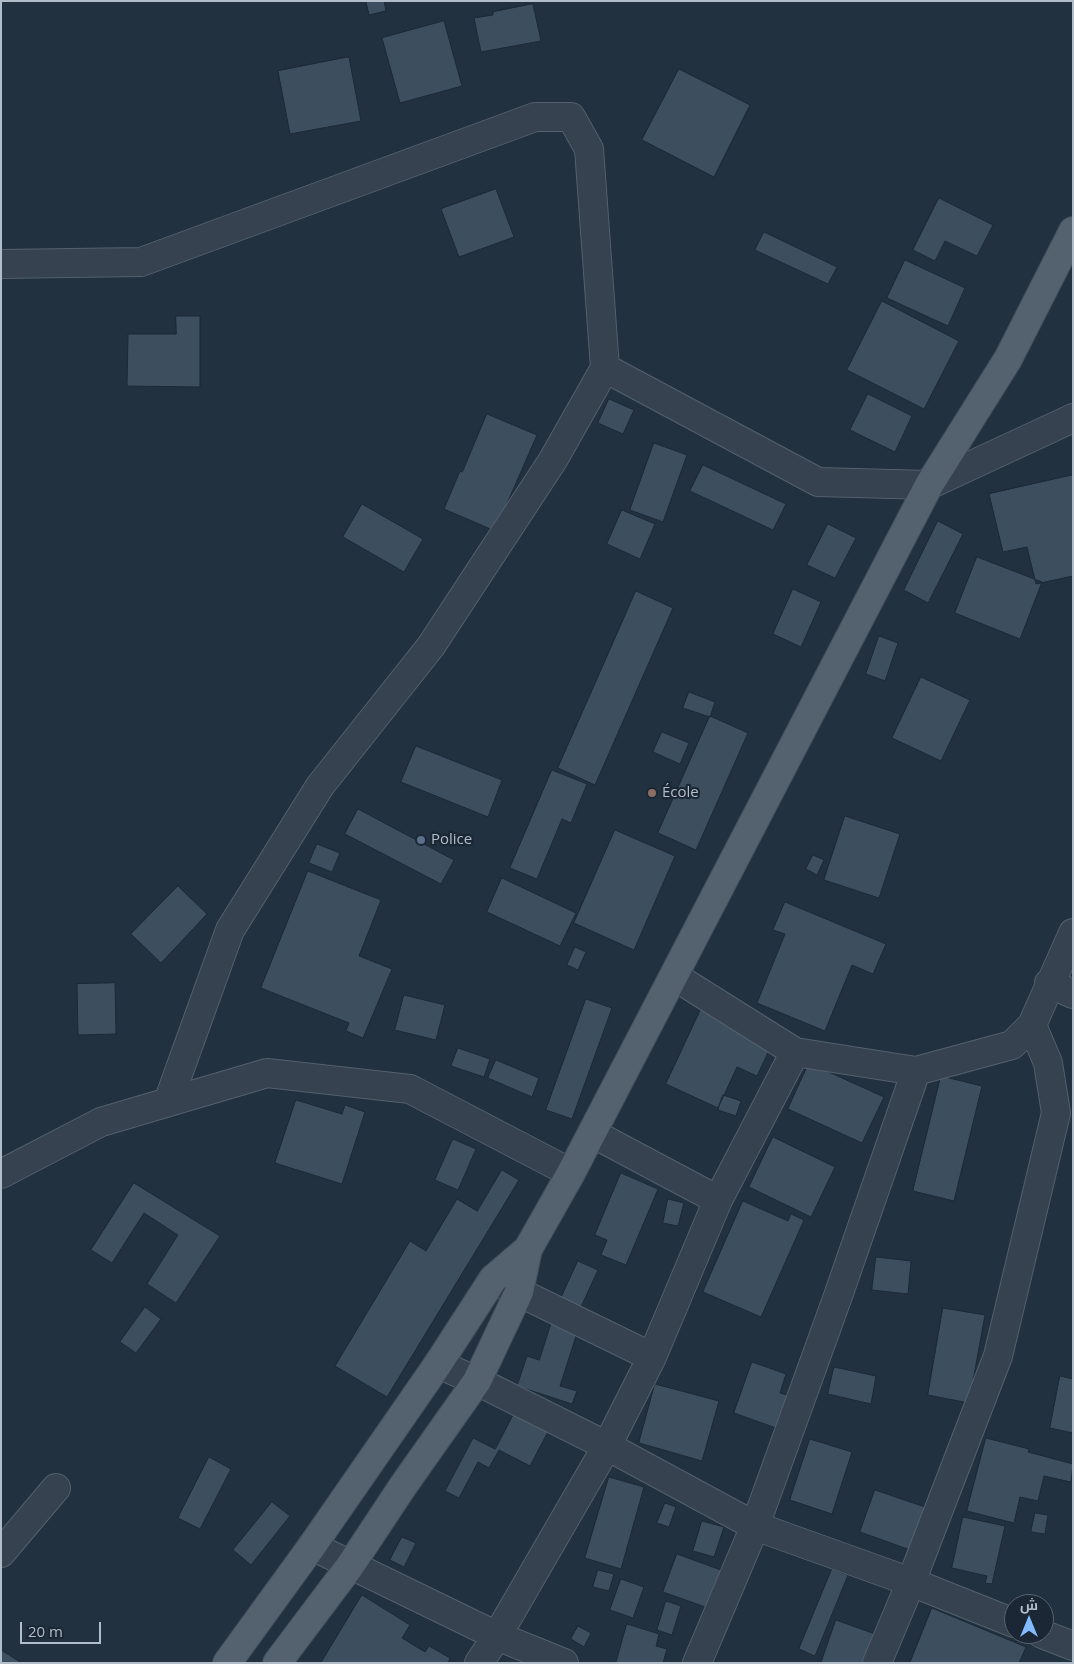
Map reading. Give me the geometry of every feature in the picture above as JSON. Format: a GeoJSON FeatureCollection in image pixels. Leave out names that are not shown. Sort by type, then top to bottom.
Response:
{"type":"FeatureCollection","features":[{"type":"Feature","properties":{"kind":"main road"},"geometry":{"type":"LineString","coordinates":[[277,1663],[350,1566],[403,1486],[477,1381],[519,1292],[528,1249],[592,1133],[929,485],[1008,359],[1073,231]]}},
{"type":"Feature","properties":{"kind":"main road"},"geometry":{"type":"LineString","coordinates":[[227,1663],[312,1546],[438,1364],[492,1279],[528,1249]]}},
{"type":"Feature","properties":{"kind":"street"},"geometry":{"type":"LineString","coordinates":[[1,264],[141,262],[535,116],[571,116],[589,149],[606,368],[553,460],[436,638],[320,786],[230,930],[168,1102]]}},
{"type":"Feature","properties":{"kind":"street"},"geometry":{"type":"LineString","coordinates":[[606,368],[818,482],[929,485],[1073,418]]}},
{"type":"Feature","properties":{"kind":"street"},"geometry":{"type":"LineString","coordinates":[[674,976],[795,1052],[916,1071],[1012,1045],[1032,1025],[1061,988],[1073,933]]}},
{"type":"Feature","properties":{"kind":"street"},"geometry":{"type":"LineString","coordinates":[[877,1663],[911,1582],[998,1356],[1056,1113],[1048,1063],[1032,1025]]}},
{"type":"Feature","properties":{"kind":"street"},"geometry":{"type":"LineString","coordinates":[[479,1663],[497,1636],[606,1446],[652,1357],[718,1200],[795,1052]]}},
{"type":"Feature","properties":{"kind":"street"},"geometry":{"type":"LineString","coordinates":[[697,1663],[755,1526],[835,1305],[916,1071]]}},
{"type":"Feature","properties":{"kind":"street"},"geometry":{"type":"LineString","coordinates":[[1,1174],[101,1122],[267,1073],[410,1089],[571,1173]]}},
{"type":"Feature","properties":{"kind":"street"},"geometry":{"type":"LineString","coordinates":[[592,1133],[718,1200]]}},
{"type":"Feature","properties":{"kind":"street"},"geometry":{"type":"LineString","coordinates":[[492,1279],[652,1357]]}},
{"type":"Feature","properties":{"kind":"street"},"geometry":{"type":"LineString","coordinates":[[438,1364],[477,1381],[606,1446],[755,1526],[911,1582],[1004,1619]]}},
{"type":"Feature","properties":{"kind":"street"},"geometry":{"type":"LineString","coordinates":[[1,1553],[56,1488]]}},
{"type":"Feature","properties":{"kind":"street"},"geometry":{"type":"LineString","coordinates":[[312,1546],[497,1636],[564,1663]]}},
{"type":"Feature","properties":{"kind":"street"},"geometry":{"type":"LineString","coordinates":[[1054,1639],[1073,1646]]}},
{"type":"Feature","properties":{"kind":"building"},"geometry":{"type":"Polygon","coordinates":[[[384,1],[386,11],[369,15],[366,2],[384,1]]]}},
{"type":"Feature","properties":{"kind":"building"},"geometry":{"type":"Polygon","coordinates":[[[533,4],[541,41],[481,52],[474,18],[533,4]]]}},
{"type":"Feature","properties":{"kind":"building"},"geometry":{"type":"Polygon","coordinates":[[[444,21],[462,86],[400,103],[382,38],[444,21]]]}},
{"type":"Feature","properties":{"kind":"building"},"geometry":{"type":"Polygon","coordinates":[[[349,57],[361,121],[290,134],[278,71],[349,57]]]}},
{"type":"Feature","properties":{"kind":"building"},"geometry":{"type":"Polygon","coordinates":[[[679,69],[750,105],[714,177],[642,140],[679,69]]]}},
{"type":"Feature","properties":{"kind":"building"},"geometry":{"type":"Polygon","coordinates":[[[496,189],[514,237],[459,257],[441,209],[496,189]]]}},
{"type":"Feature","properties":{"kind":"building"},"geometry":{"type":"Polygon","coordinates":[[[939,198],[993,225],[977,256],[945,241],[935,261],[913,250],[939,198]]]}},
{"type":"Feature","properties":{"kind":"building"},"geometry":{"type":"Polygon","coordinates":[[[764,232],[837,267],[828,284],[755,250],[764,232]]]}},
{"type":"Feature","properties":{"kind":"building"},"geometry":{"type":"Polygon","coordinates":[[[905,260],[965,288],[948,326],[887,298],[905,260]]]}},
{"type":"Feature","properties":{"kind":"building"},"geometry":{"type":"Polygon","coordinates":[[[882,301],[959,341],[924,409],[847,370],[882,301]]]}},
{"type":"Feature","properties":{"kind":"building"},"geometry":{"type":"Polygon","coordinates":[[[176,316],[200,316],[200,387],[127,386],[128,334],[176,334],[176,316]]]}},
{"type":"Feature","properties":{"kind":"building"},"geometry":{"type":"Polygon","coordinates":[[[868,394],[912,416],[895,452],[850,430],[868,394]]]}},
{"type":"Feature","properties":{"kind":"building"},"geometry":{"type":"Polygon","coordinates":[[[609,399],[634,410],[623,434],[598,423],[609,399]]]}},
{"type":"Feature","properties":{"kind":"building"},"geometry":{"type":"Polygon","coordinates":[[[487,414],[537,435],[495,531],[444,509],[487,414]]]}},
{"type":"Feature","properties":{"kind":"building"},"geometry":{"type":"Polygon","coordinates":[[[654,443],[687,455],[663,522],[630,510],[654,443]]]}},
{"type":"Feature","properties":{"kind":"building"},"geometry":{"type":"Polygon","coordinates":[[[703,465],[786,504],[773,530],[690,491],[703,465]]]}},
{"type":"Feature","properties":{"kind":"building"},"geometry":{"type":"Polygon","coordinates":[[[1073,475],[1073,576],[1036,584],[1027,547],[1003,552],[989,494],[1073,475]]]}},
{"type":"Feature","properties":{"kind":"building"},"geometry":{"type":"Polygon","coordinates":[[[362,504],[423,539],[404,572],[343,537],[362,504]]]}},
{"type":"Feature","properties":{"kind":"building"},"geometry":{"type":"Polygon","coordinates":[[[622,510],[655,524],[640,559],[607,544],[622,510]]]}},
{"type":"Feature","properties":{"kind":"building"},"geometry":{"type":"Polygon","coordinates":[[[938,521],[963,534],[928,603],[904,590],[938,521]]]}},
{"type":"Feature","properties":{"kind":"building"},"geometry":{"type":"Polygon","coordinates":[[[828,524],[856,538],[835,578],[807,565],[828,524]]]}},
{"type":"Feature","properties":{"kind":"building"},"geometry":{"type":"Polygon","coordinates":[[[977,557],[1042,582],[1020,639],[955,613],[977,557]]]}},
{"type":"Feature","properties":{"kind":"building"},"geometry":{"type":"Polygon","coordinates":[[[793,589],[821,602],[801,647],[773,634],[793,589]]]}},
{"type":"Feature","properties":{"kind":"building"},"geometry":{"type":"Polygon","coordinates":[[[636,591],[673,608],[595,785],[558,768],[636,591]]]}},
{"type":"Feature","properties":{"kind":"building"},"geometry":{"type":"Polygon","coordinates":[[[879,636],[898,643],[885,681],[866,674],[879,636]]]}},
{"type":"Feature","properties":{"kind":"building"},"geometry":{"type":"Polygon","coordinates":[[[921,677],[970,700],[941,761],[892,738],[921,677]]]}},
{"type":"Feature","properties":{"kind":"building"},"geometry":{"type":"Polygon","coordinates":[[[689,692],[715,702],[710,717],[683,708],[689,692]]]}},
{"type":"Feature","properties":{"kind":"building"},"geometry":{"type":"Polygon","coordinates":[[[710,716],[748,733],[696,850],[658,833],[710,716]]]}},
{"type":"Feature","properties":{"kind":"building"},"geometry":{"type":"Polygon","coordinates":[[[662,732],[689,743],[680,764],[653,752],[662,732]]]}},
{"type":"Feature","properties":{"kind":"building"},"geometry":{"type":"Polygon","coordinates":[[[416,746],[502,780],[488,817],[401,782],[416,746]]]}},
{"type":"Feature","properties":{"kind":"building"},"geometry":{"type":"Polygon","coordinates":[[[552,770],[587,784],[571,823],[562,819],[537,879],[510,868],[552,770]]]}},
{"type":"Feature","properties":{"kind":"building"},"geometry":{"type":"Polygon","coordinates":[[[358,809],[454,860],[441,884],[345,834],[358,809]]]}},
{"type":"Feature","properties":{"kind":"building"},"geometry":{"type":"Polygon","coordinates":[[[845,816],[900,834],[879,898],[824,880],[845,816]]]}},
{"type":"Feature","properties":{"kind":"building"},"geometry":{"type":"Polygon","coordinates":[[[615,830],[675,856],[634,950],[574,923],[615,830]]]}},
{"type":"Feature","properties":{"kind":"building"},"geometry":{"type":"Polygon","coordinates":[[[317,844],[340,853],[332,872],[309,863],[317,844]]]}},
{"type":"Feature","properties":{"kind":"building"},"geometry":{"type":"Polygon","coordinates":[[[813,855],[824,860],[817,875],[806,869],[813,855]]]}},
{"type":"Feature","properties":{"kind":"building"},"geometry":{"type":"Polygon","coordinates":[[[308,871],[381,900],[359,956],[392,969],[363,1038],[346,1031],[349,1023],[261,988],[308,871]]]}},
{"type":"Feature","properties":{"kind":"building"},"geometry":{"type":"Polygon","coordinates":[[[502,878],[576,913],[560,946],[487,912],[502,878]]]}},
{"type":"Feature","properties":{"kind":"building"},"geometry":{"type":"Polygon","coordinates":[[[178,886],[207,914],[161,963],[131,934],[178,886]]]}},
{"type":"Feature","properties":{"kind":"building"},"geometry":{"type":"Polygon","coordinates":[[[785,902],[886,944],[873,974],[852,965],[825,1031],[757,1003],[785,934],[773,930],[785,902]]]}},
{"type":"Feature","properties":{"kind":"building"},"geometry":{"type":"Polygon","coordinates":[[[575,947],[586,952],[578,970],[567,965],[575,947]]]}},
{"type":"Feature","properties":{"kind":"building"},"geometry":{"type":"Polygon","coordinates":[[[115,983],[116,1034],[78,1035],[77,984],[115,983]]]}},
{"type":"Feature","properties":{"kind":"building"},"geometry":{"type":"Polygon","coordinates":[[[404,995],[445,1005],[436,1040],[395,1030],[404,995]]]}},
{"type":"Feature","properties":{"kind":"building"},"geometry":{"type":"Polygon","coordinates":[[[586,999],[612,1008],[572,1119],[546,1110],[586,999]]]}},
{"type":"Feature","properties":{"kind":"building"},"geometry":{"type":"Polygon","coordinates":[[[702,1007],[774,1040],[757,1076],[737,1067],[718,1108],[666,1084],[702,1007]]]}},
{"type":"Feature","properties":{"kind":"building"},"geometry":{"type":"Polygon","coordinates":[[[458,1048],[490,1059],[484,1077],[451,1066],[458,1048]]]}},
{"type":"Feature","properties":{"kind":"building"},"geometry":{"type":"Polygon","coordinates":[[[496,1060],[539,1078],[532,1097],[488,1078],[496,1060]]]}},
{"type":"Feature","properties":{"kind":"building"},"geometry":{"type":"Polygon","coordinates":[[[809,1063],[884,1097],[862,1143],[788,1109],[809,1063]]]}},
{"type":"Feature","properties":{"kind":"building"},"geometry":{"type":"Polygon","coordinates":[[[941,1076],[982,1086],[954,1201],[913,1191],[941,1076]]]}},
{"type":"Feature","properties":{"kind":"building"},"geometry":{"type":"Polygon","coordinates":[[[723,1095],[741,1101],[736,1116],[718,1110],[723,1095]]]}},
{"type":"Feature","properties":{"kind":"building"},"geometry":{"type":"Polygon","coordinates":[[[296,1100],[342,1114],[345,1105],[365,1112],[342,1184],[275,1163],[296,1100]]]}},
{"type":"Feature","properties":{"kind":"building"},"geometry":{"type":"Polygon","coordinates":[[[773,1137],[835,1167],[811,1217],[749,1187],[773,1137]]]}},
{"type":"Feature","properties":{"kind":"building"},"geometry":{"type":"Polygon","coordinates":[[[453,1139],[476,1149],[458,1190],[435,1180],[453,1139]]]}},
{"type":"Feature","properties":{"kind":"building"},"geometry":{"type":"Polygon","coordinates":[[[502,1170],[519,1180],[387,1397],[335,1366],[410,1241],[426,1251],[457,1199],[477,1211],[502,1170]]]}},
{"type":"Feature","properties":{"kind":"building"},"geometry":{"type":"Polygon","coordinates":[[[621,1173],[658,1189],[626,1265],[601,1255],[607,1240],[595,1235],[621,1173]]]}},
{"type":"Feature","properties":{"kind":"building"},"geometry":{"type":"Polygon","coordinates":[[[134,1183],[220,1236],[176,1303],[147,1284],[178,1235],[144,1213],[112,1263],[91,1250],[134,1183]]]}},
{"type":"Feature","properties":{"kind":"building"},"geometry":{"type":"Polygon","coordinates":[[[668,1199],[684,1203],[678,1226],[663,1223],[668,1199]]]}},
{"type":"Feature","properties":{"kind":"building"},"geometry":{"type":"Polygon","coordinates":[[[743,1201],[788,1221],[791,1214],[804,1220],[761,1317],[703,1292],[743,1201]]]}},
{"type":"Feature","properties":{"kind":"building"},"geometry":{"type":"Polygon","coordinates":[[[876,1257],[911,1261],[908,1294],[872,1290],[876,1257]]]}},
{"type":"Feature","properties":{"kind":"building"},"geometry":{"type":"Polygon","coordinates":[[[578,1261],[598,1270],[580,1309],[560,1300],[578,1261]]]}},
{"type":"Feature","properties":{"kind":"building"},"geometry":{"type":"Polygon","coordinates":[[[145,1307],[161,1319],[136,1353],[120,1342],[145,1307]]]}},
{"type":"Feature","properties":{"kind":"building"},"geometry":{"type":"Polygon","coordinates":[[[943,1308],[985,1315],[969,1403],[928,1395],[943,1308]]]}},
{"type":"Feature","properties":{"kind":"building"},"geometry":{"type":"Polygon","coordinates":[[[553,1318],[579,1327],[560,1386],[577,1391],[572,1404],[517,1386],[527,1356],[539,1360],[553,1318]]]}},
{"type":"Feature","properties":{"kind":"building"},"geometry":{"type":"Polygon","coordinates":[[[752,1362],[786,1374],[780,1393],[788,1395],[776,1428],[734,1413],[752,1362]]]}},
{"type":"Feature","properties":{"kind":"building"},"geometry":{"type":"Polygon","coordinates":[[[834,1367],[876,1376],[871,1404],[828,1394],[834,1367]]]}},
{"type":"Feature","properties":{"kind":"building"},"geometry":{"type":"Polygon","coordinates":[[[1060,1376],[1073,1379],[1073,1433],[1050,1428],[1060,1376]]]}},
{"type":"Feature","properties":{"kind":"building"},"geometry":{"type":"Polygon","coordinates":[[[655,1384],[719,1401],[702,1461],[639,1443],[655,1384]]]}},
{"type":"Feature","properties":{"kind":"building"},"geometry":{"type":"Polygon","coordinates":[[[517,1408],[551,1426],[530,1466],[499,1450],[489,1468],[478,1462],[459,1498],[445,1491],[473,1438],[495,1449],[517,1408]]]}},
{"type":"Feature","properties":{"kind":"building"},"geometry":{"type":"Polygon","coordinates":[[[986,1438],[1029,1449],[1028,1452],[1073,1464],[1071,1482],[1044,1476],[1038,1501],[1020,1497],[1014,1523],[967,1511],[986,1438]]]}},
{"type":"Feature","properties":{"kind":"building"},"geometry":{"type":"Polygon","coordinates":[[[810,1439],[852,1452],[832,1514],[790,1500],[810,1439]]]}},
{"type":"Feature","properties":{"kind":"building"},"geometry":{"type":"Polygon","coordinates":[[[209,1457],[231,1469],[200,1529],[178,1518],[209,1457]]]}},
{"type":"Feature","properties":{"kind":"building"},"geometry":{"type":"Polygon","coordinates":[[[609,1477],[644,1487],[621,1569],[585,1558],[609,1477]]]}},
{"type":"Feature","properties":{"kind":"building"},"geometry":{"type":"Polygon","coordinates":[[[875,1490],[928,1508],[913,1551],[860,1532],[875,1490]]]}},
{"type":"Feature","properties":{"kind":"building"},"geometry":{"type":"Polygon","coordinates":[[[272,1502],[290,1516],[251,1565],[233,1550],[272,1502]]]}},
{"type":"Feature","properties":{"kind":"building"},"geometry":{"type":"Polygon","coordinates":[[[665,1503],[676,1507],[669,1527],[657,1523],[665,1503]]]}},
{"type":"Feature","properties":{"kind":"building"},"geometry":{"type":"Polygon","coordinates":[[[1035,1513],[1048,1515],[1045,1534],[1031,1532],[1035,1513]]]}},
{"type":"Feature","properties":{"kind":"building"},"geometry":{"type":"Polygon","coordinates":[[[963,1517],[1005,1526],[992,1584],[985,1583],[987,1576],[952,1568],[963,1517]]]}},
{"type":"Feature","properties":{"kind":"building"},"geometry":{"type":"Polygon","coordinates":[[[702,1521],[724,1527],[714,1557],[693,1551],[702,1521]]]}},
{"type":"Feature","properties":{"kind":"building"},"geometry":{"type":"Polygon","coordinates":[[[402,1537],[416,1543],[404,1567],[390,1560],[402,1537]]]}},
{"type":"Feature","properties":{"kind":"building"},"geometry":{"type":"Polygon","coordinates":[[[677,1554],[721,1570],[708,1608],[663,1592],[677,1554]]]}},
{"type":"Feature","properties":{"kind":"building"},"geometry":{"type":"Polygon","coordinates":[[[832,1569],[848,1575],[815,1656],[799,1649],[832,1569]]]}},
{"type":"Feature","properties":{"kind":"building"},"geometry":{"type":"Polygon","coordinates":[[[598,1570],[614,1574],[609,1591],[593,1587],[598,1570]]]}},
{"type":"Feature","properties":{"kind":"building"},"geometry":{"type":"Polygon","coordinates":[[[621,1579],[644,1587],[633,1618],[610,1610],[621,1579]]]}},
{"type":"Feature","properties":{"kind":"building"},"geometry":{"type":"Polygon","coordinates":[[[362,1595],[410,1625],[402,1638],[425,1652],[429,1646],[450,1658],[448,1663],[321,1663],[362,1595]]]}},
{"type":"Feature","properties":{"kind":"building"},"geometry":{"type":"Polygon","coordinates":[[[666,1601],[681,1606],[672,1635],[657,1630],[666,1601]]]}},
{"type":"Feature","properties":{"kind":"building"},"geometry":{"type":"Polygon","coordinates":[[[932,1608],[1004,1638],[1004,1644],[1019,1644],[1026,1647],[1019,1663],[910,1663],[932,1608]]]}},
{"type":"Feature","properties":{"kind":"building"},"geometry":{"type":"Polygon","coordinates":[[[836,1620],[875,1634],[864,1663],[821,1663],[836,1620]]]}},
{"type":"Feature","properties":{"kind":"building"},"geometry":{"type":"Polygon","coordinates":[[[627,1624],[659,1634],[656,1646],[667,1649],[663,1663],[616,1663],[627,1624]]]}},
{"type":"Feature","properties":{"kind":"building"},"geometry":{"type":"Polygon","coordinates":[[[578,1626],[591,1633],[584,1647],[571,1639],[578,1626]]]}},
{"type":"Feature","properties":{"kind":"building"},"geometry":{"type":"Polygon","coordinates":[[[1,1650],[22,1663],[1,1663],[1,1650]]]}},
{"type":"Feature","properties":{"kind":"place","name":"École"},"geometry":{"type":"Point","coordinates":[652,793]}},
{"type":"Feature","properties":{"kind":"place","name":"Police"},"geometry":{"type":"Point","coordinates":[421,840]}}]}
